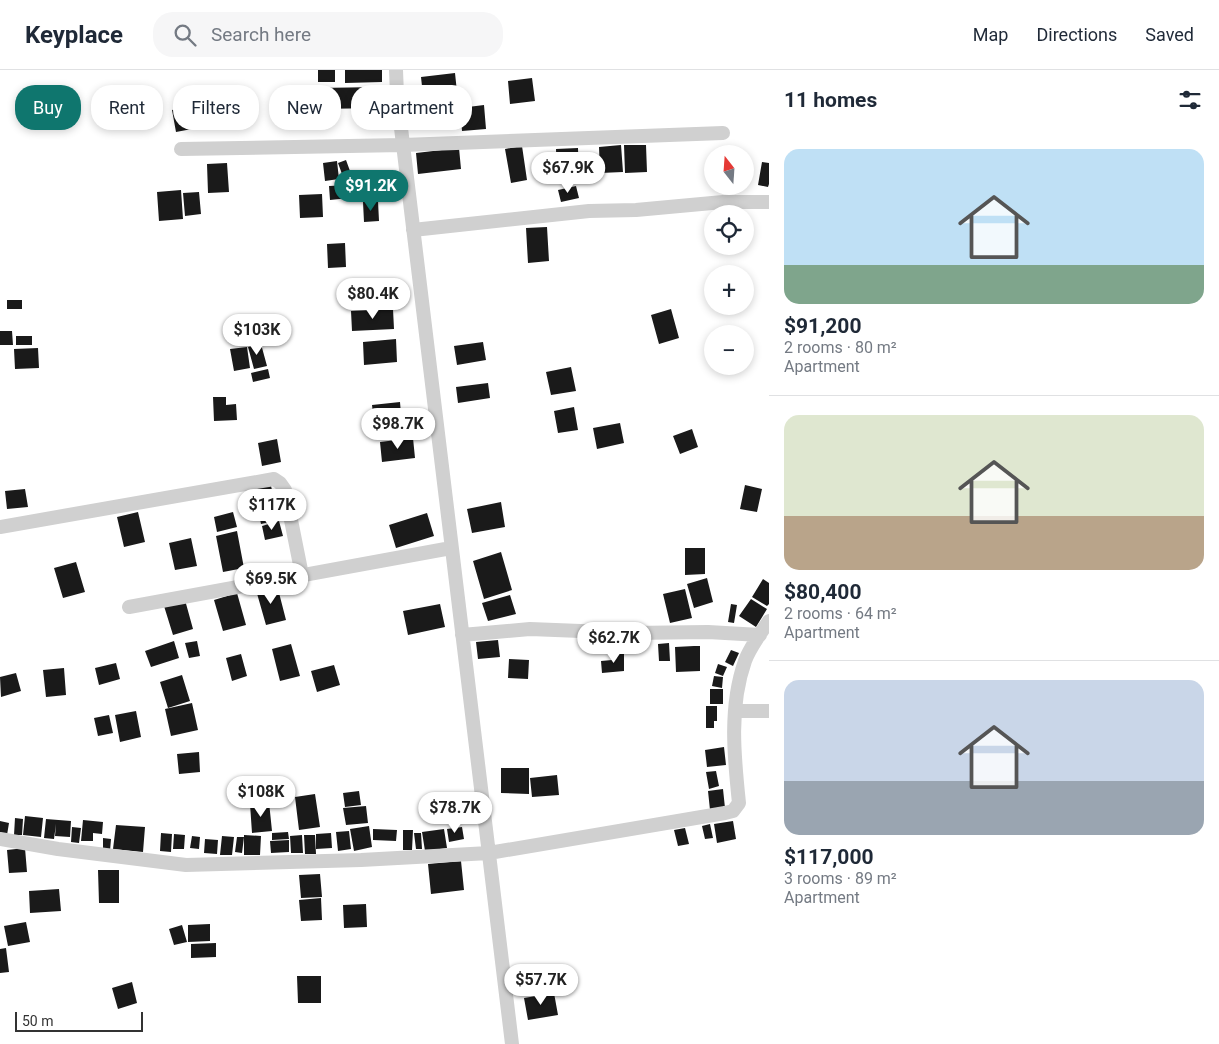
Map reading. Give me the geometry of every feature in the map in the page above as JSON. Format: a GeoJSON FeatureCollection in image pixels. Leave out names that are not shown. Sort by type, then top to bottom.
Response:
{"type":"FeatureCollection","features":[{"type":"Feature","properties":{"kind":"street"},"geometry":{"type":"LineString","coordinates":[[396,70],[413,230],[512,1044]]}},
{"type":"Feature","properties":{"kind":"street"},"geometry":{"type":"LineString","coordinates":[[181,149],[403,145],[723,133]]}},
{"type":"Feature","properties":{"kind":"street"},"geometry":{"type":"LineString","coordinates":[[413,230],[589,211],[636,210],[724,202],[769,202]]}},
{"type":"Feature","properties":{"kind":"street"},"geometry":{"type":"LineString","coordinates":[[0,526],[274,479],[285,490],[302,575]]}},
{"type":"Feature","properties":{"kind":"street"},"geometry":{"type":"LineString","coordinates":[[129,607],[451,548]]}},
{"type":"Feature","properties":{"kind":"street"},"geometry":{"type":"LineString","coordinates":[[0,839],[186,865],[361,860],[489,853],[733,811],[739,803],[735,762],[735,697],[746,659],[769,621]]}},
{"type":"Feature","properties":{"kind":"street"},"geometry":{"type":"LineString","coordinates":[[462,635],[530,629],[631,633],[708,632],[760,635]]}},
{"type":"Feature","properties":{"kind":"street"},"geometry":{"type":"LineString","coordinates":[[735,711],[769,710]]}},
{"type":"Feature","properties":{"kind":"building"},"geometry":{"type":"Polygon","coordinates":[[[318,70],[335,70],[335,82],[318,82],[318,70]]]}},
{"type":"Feature","properties":{"kind":"building"},"geometry":{"type":"Polygon","coordinates":[[[345,70],[382,70],[382,82],[345,83],[345,70]]]}},
{"type":"Feature","properties":{"kind":"building"},"geometry":{"type":"Polygon","coordinates":[[[455,73],[456,85],[422,85],[421,77],[455,73]]]}},
{"type":"Feature","properties":{"kind":"building"},"geometry":{"type":"Polygon","coordinates":[[[532,78],[535,101],[510,104],[508,81],[532,78]]]}},
{"type":"Feature","properties":{"kind":"building"},"geometry":{"type":"Polygon","coordinates":[[[351,87],[351,108],[341,109],[341,88],[351,87]]]}},
{"type":"Feature","properties":{"kind":"building"},"geometry":{"type":"Polygon","coordinates":[[[484,105],[486,129],[462,131],[472,130],[472,106],[484,105]]]}},
{"type":"Feature","properties":{"kind":"building"},"geometry":{"type":"Polygon","coordinates":[[[621,145],[623,172],[600,173],[599,147],[621,145]]]}},
{"type":"Feature","properties":{"kind":"building"},"geometry":{"type":"Polygon","coordinates":[[[624,145],[646,145],[647,172],[625,173],[624,145]]]}},
{"type":"Feature","properties":{"kind":"building"},"geometry":{"type":"Polygon","coordinates":[[[522,146],[527,180],[511,183],[505,149],[522,146]]]}},
{"type":"Feature","properties":{"kind":"building"},"geometry":{"type":"Polygon","coordinates":[[[459,148],[461,169],[418,174],[416,153],[459,148]]]}},
{"type":"Feature","properties":{"kind":"building"},"geometry":{"type":"Polygon","coordinates":[[[578,148],[579,177],[557,178],[556,149],[578,148]]]}},
{"type":"Feature","properties":{"kind":"building"},"geometry":{"type":"Polygon","coordinates":[[[346,160],[350,171],[342,174],[338,163],[346,160]]]}},
{"type":"Feature","properties":{"kind":"building"},"geometry":{"type":"Polygon","coordinates":[[[337,161],[339,179],[325,181],[323,163],[337,161]]]}},
{"type":"Feature","properties":{"kind":"building"},"geometry":{"type":"Polygon","coordinates":[[[762,162],[769,163],[768,187],[758,185],[762,162]]]}},
{"type":"Feature","properties":{"kind":"building"},"geometry":{"type":"Polygon","coordinates":[[[227,163],[229,192],[208,193],[207,164],[227,163]]]}},
{"type":"Feature","properties":{"kind":"building"},"geometry":{"type":"Polygon","coordinates":[[[349,185],[349,198],[330,200],[329,186],[349,185]]]}},
{"type":"Feature","properties":{"kind":"building"},"geometry":{"type":"Polygon","coordinates":[[[576,186],[579,198],[561,202],[558,190],[576,186]]]}},
{"type":"Feature","properties":{"kind":"building"},"geometry":{"type":"Polygon","coordinates":[[[181,190],[183,219],[159,221],[157,192],[181,190]]]}},
{"type":"Feature","properties":{"kind":"building"},"geometry":{"type":"Polygon","coordinates":[[[199,192],[201,214],[185,216],[183,193],[199,192]]]}},
{"type":"Feature","properties":{"kind":"building"},"geometry":{"type":"Polygon","coordinates":[[[322,194],[323,217],[300,218],[299,195],[322,194]]]}},
{"type":"Feature","properties":{"kind":"building"},"geometry":{"type":"Polygon","coordinates":[[[378,201],[379,221],[364,222],[363,202],[378,201]]]}},
{"type":"Feature","properties":{"kind":"building"},"geometry":{"type":"Polygon","coordinates":[[[547,227],[549,261],[528,263],[526,228],[547,227]]]}},
{"type":"Feature","properties":{"kind":"building"},"geometry":{"type":"Polygon","coordinates":[[[345,243],[346,267],[328,268],[327,244],[345,243]]]}},
{"type":"Feature","properties":{"kind":"building"},"geometry":{"type":"Polygon","coordinates":[[[7,300],[22,300],[22,309],[7,309],[7,300]]]}},
{"type":"Feature","properties":{"kind":"building"},"geometry":{"type":"Polygon","coordinates":[[[393,309],[394,329],[352,331],[351,311],[393,309]]]}},
{"type":"Feature","properties":{"kind":"building"},"geometry":{"type":"Polygon","coordinates":[[[671,309],[679,338],[659,344],[651,315],[671,309]]]}},
{"type":"Feature","properties":{"kind":"building"},"geometry":{"type":"Polygon","coordinates":[[[0,331],[12,331],[13,345],[0,345],[0,331]]]}},
{"type":"Feature","properties":{"kind":"building"},"geometry":{"type":"Polygon","coordinates":[[[16,336],[32,336],[32,345],[16,345],[16,336]]]}},
{"type":"Feature","properties":{"kind":"building"},"geometry":{"type":"Polygon","coordinates":[[[396,339],[397,362],[364,365],[363,342],[396,339]]]}},
{"type":"Feature","properties":{"kind":"building"},"geometry":{"type":"Polygon","coordinates":[[[483,342],[486,360],[457,365],[454,346],[483,342]]]}},
{"type":"Feature","properties":{"kind":"building"},"geometry":{"type":"Polygon","coordinates":[[[261,344],[267,366],[254,369],[248,347],[261,344]]]}},
{"type":"Feature","properties":{"kind":"building"},"geometry":{"type":"Polygon","coordinates":[[[247,347],[250,368],[234,371],[230,349],[247,347]]]}},
{"type":"Feature","properties":{"kind":"building"},"geometry":{"type":"Polygon","coordinates":[[[38,348],[39,368],[15,369],[14,349],[38,348]]]}},
{"type":"Feature","properties":{"kind":"building"},"geometry":{"type":"Polygon","coordinates":[[[571,367],[576,391],[551,395],[546,372],[571,367]]]}},
{"type":"Feature","properties":{"kind":"building"},"geometry":{"type":"Polygon","coordinates":[[[268,369],[270,378],[253,382],[251,373],[268,369]]]}},
{"type":"Feature","properties":{"kind":"building"},"geometry":{"type":"Polygon","coordinates":[[[488,383],[490,398],[458,403],[456,387],[488,383]]]}},
{"type":"Feature","properties":{"kind":"building"},"geometry":{"type":"Polygon","coordinates":[[[213,397],[226,397],[226,405],[236,404],[237,420],[214,421],[213,397]]]}},
{"type":"Feature","properties":{"kind":"building"},"geometry":{"type":"Polygon","coordinates":[[[400,402],[401,414],[385,416],[386,419],[374,421],[372,405],[400,402]]]}},
{"type":"Feature","properties":{"kind":"building"},"geometry":{"type":"Polygon","coordinates":[[[574,407],[578,430],[558,433],[554,411],[574,407]]]}},
{"type":"Feature","properties":{"kind":"building"},"geometry":{"type":"Polygon","coordinates":[[[410,418],[413,436],[380,440],[378,422],[410,418]]]}},
{"type":"Feature","properties":{"kind":"building"},"geometry":{"type":"Polygon","coordinates":[[[620,423],[624,443],[597,449],[593,428],[620,423]]]}},
{"type":"Feature","properties":{"kind":"building"},"geometry":{"type":"Polygon","coordinates":[[[692,429],[698,447],[680,454],[673,436],[692,429]]]}},
{"type":"Feature","properties":{"kind":"building"},"geometry":{"type":"Polygon","coordinates":[[[413,438],[415,458],[382,462],[380,442],[413,438]]]}},
{"type":"Feature","properties":{"kind":"building"},"geometry":{"type":"Polygon","coordinates":[[[277,439],[281,462],[262,466],[258,443],[277,439]]]}},
{"type":"Feature","properties":{"kind":"building"},"geometry":{"type":"Polygon","coordinates":[[[270,482],[274,498],[258,502],[255,485],[270,482]]]}},
{"type":"Feature","properties":{"kind":"building"},"geometry":{"type":"Polygon","coordinates":[[[745,485],[762,489],[757,512],[740,509],[745,485]]]}},
{"type":"Feature","properties":{"kind":"building"},"geometry":{"type":"Polygon","coordinates":[[[25,489],[28,507],[7,509],[5,491],[25,489]]]}},
{"type":"Feature","properties":{"kind":"building"},"geometry":{"type":"Polygon","coordinates":[[[270,502],[272,510],[280,508],[282,519],[261,524],[257,505],[270,502]]]}},
{"type":"Feature","properties":{"kind":"building"},"geometry":{"type":"Polygon","coordinates":[[[501,502],[505,527],[472,533],[467,509],[501,502]]]}},
{"type":"Feature","properties":{"kind":"building"},"geometry":{"type":"Polygon","coordinates":[[[138,512],[145,542],[124,547],[117,517],[138,512]]]}},
{"type":"Feature","properties":{"kind":"building"},"geometry":{"type":"Polygon","coordinates":[[[233,512],[237,527],[217,532],[214,517],[233,512]]]}},
{"type":"Feature","properties":{"kind":"building"},"geometry":{"type":"Polygon","coordinates":[[[427,513],[434,536],[396,548],[389,525],[427,513]]]}},
{"type":"Feature","properties":{"kind":"building"},"geometry":{"type":"Polygon","coordinates":[[[279,521],[283,536],[265,540],[262,526],[279,521]]]}},
{"type":"Feature","properties":{"kind":"building"},"geometry":{"type":"Polygon","coordinates":[[[237,531],[244,568],[223,572],[216,536],[237,531]]]}},
{"type":"Feature","properties":{"kind":"building"},"geometry":{"type":"Polygon","coordinates":[[[191,538],[197,566],[175,570],[169,543],[191,538]]]}},
{"type":"Feature","properties":{"kind":"building"},"geometry":{"type":"Polygon","coordinates":[[[685,548],[705,548],[705,574],[685,575],[685,548]]]}},
{"type":"Feature","properties":{"kind":"building"},"geometry":{"type":"Polygon","coordinates":[[[501,552],[512,590],[484,599],[473,561],[501,552]]]}},
{"type":"Feature","properties":{"kind":"building"},"geometry":{"type":"Polygon","coordinates":[[[76,562],[85,592],[63,598],[54,568],[76,562]]]}},
{"type":"Feature","properties":{"kind":"building"},"geometry":{"type":"Polygon","coordinates":[[[707,578],[713,602],[694,608],[687,584],[707,578]]]}},
{"type":"Feature","properties":{"kind":"building"},"geometry":{"type":"Polygon","coordinates":[[[763,579],[769,583],[769,604],[767,606],[752,597],[763,579]]]}},
{"type":"Feature","properties":{"kind":"building"},"geometry":{"type":"Polygon","coordinates":[[[277,585],[286,620],[266,625],[256,590],[277,585]]]}},
{"type":"Feature","properties":{"kind":"building"},"geometry":{"type":"Polygon","coordinates":[[[685,589],[692,618],[670,623],[663,594],[685,589]]]}},
{"type":"Feature","properties":{"kind":"building"},"geometry":{"type":"Polygon","coordinates":[[[237,593],[246,625],[223,631],[214,600],[237,593]]]}},
{"type":"Feature","properties":{"kind":"building"},"geometry":{"type":"Polygon","coordinates":[[[510,595],[516,614],[488,621],[482,603],[510,595]]]}},
{"type":"Feature","properties":{"kind":"building"},"geometry":{"type":"Polygon","coordinates":[[[751,599],[767,609],[756,627],[739,616],[751,599]]]}},
{"type":"Feature","properties":{"kind":"building"},"geometry":{"type":"Polygon","coordinates":[[[185,600],[193,629],[173,635],[164,606],[185,600]]]}},
{"type":"Feature","properties":{"kind":"building"},"geometry":{"type":"Polygon","coordinates":[[[440,604],[445,627],[408,635],[403,611],[440,604]]]}},
{"type":"Feature","properties":{"kind":"building"},"geometry":{"type":"Polygon","coordinates":[[[731,604],[737,605],[734,623],[728,622],[731,604]]]}},
{"type":"Feature","properties":{"kind":"building"},"geometry":{"type":"Polygon","coordinates":[[[498,640],[500,657],[478,659],[476,642],[498,640]]]}},
{"type":"Feature","properties":{"kind":"building"},"geometry":{"type":"Polygon","coordinates":[[[174,641],[179,658],[151,667],[145,651],[174,641]]]}},
{"type":"Feature","properties":{"kind":"building"},"geometry":{"type":"Polygon","coordinates":[[[197,641],[200,656],[189,658],[185,643],[197,641]]]}},
{"type":"Feature","properties":{"kind":"building"},"geometry":{"type":"Polygon","coordinates":[[[669,643],[670,661],[659,661],[658,644],[669,643]]]}},
{"type":"Feature","properties":{"kind":"building"},"geometry":{"type":"Polygon","coordinates":[[[291,644],[300,676],[280,681],[272,649],[291,644]]]}},
{"type":"Feature","properties":{"kind":"building"},"geometry":{"type":"Polygon","coordinates":[[[700,646],[700,671],[676,672],[675,647],[700,646]]]}},
{"type":"Feature","properties":{"kind":"building"},"geometry":{"type":"Polygon","coordinates":[[[731,650],[739,653],[733,666],[725,662],[731,650]]]}},
{"type":"Feature","properties":{"kind":"building"},"geometry":{"type":"Polygon","coordinates":[[[241,654],[247,676],[232,681],[226,658],[241,654]]]}},
{"type":"Feature","properties":{"kind":"building"},"geometry":{"type":"Polygon","coordinates":[[[612,654],[624,654],[624,671],[602,673],[601,661],[612,660],[612,654]]]}},
{"type":"Feature","properties":{"kind":"building"},"geometry":{"type":"Polygon","coordinates":[[[509,659],[529,660],[528,679],[508,678],[509,659]]]}},
{"type":"Feature","properties":{"kind":"building"},"geometry":{"type":"Polygon","coordinates":[[[116,663],[120,679],[99,685],[95,668],[116,663]]]}},
{"type":"Feature","properties":{"kind":"building"},"geometry":{"type":"Polygon","coordinates":[[[718,664],[727,667],[723,676],[715,673],[718,664]]]}},
{"type":"Feature","properties":{"kind":"building"},"geometry":{"type":"Polygon","coordinates":[[[334,665],[340,685],[317,692],[311,671],[334,665]]]}},
{"type":"Feature","properties":{"kind":"building"},"geometry":{"type":"Polygon","coordinates":[[[64,668],[66,695],[46,697],[43,670],[64,668]]]}},
{"type":"Feature","properties":{"kind":"building"},"geometry":{"type":"Polygon","coordinates":[[[16,673],[21,691],[1,697],[0,677],[16,673]]]}},
{"type":"Feature","properties":{"kind":"building"},"geometry":{"type":"Polygon","coordinates":[[[182,675],[190,701],[168,708],[160,682],[182,675]]]}},
{"type":"Feature","properties":{"kind":"building"},"geometry":{"type":"Polygon","coordinates":[[[714,676],[723,677],[722,688],[712,686],[714,676]]]}},
{"type":"Feature","properties":{"kind":"building"},"geometry":{"type":"Polygon","coordinates":[[[710,689],[723,689],[723,704],[710,704],[710,689]]]}},
{"type":"Feature","properties":{"kind":"building"},"geometry":{"type":"Polygon","coordinates":[[[192,703],[198,730],[171,736],[165,709],[192,703]]]}},
{"type":"Feature","properties":{"kind":"building"},"geometry":{"type":"Polygon","coordinates":[[[706,706],[717,706],[717,721],[714,721],[714,728],[706,728],[706,706]]]}},
{"type":"Feature","properties":{"kind":"building"},"geometry":{"type":"Polygon","coordinates":[[[136,711],[141,737],[120,742],[115,715],[136,711]]]}},
{"type":"Feature","properties":{"kind":"building"},"geometry":{"type":"Polygon","coordinates":[[[109,715],[113,733],[98,736],[94,718],[109,715]]]}},
{"type":"Feature","properties":{"kind":"building"},"geometry":{"type":"Polygon","coordinates":[[[724,747],[726,765],[707,767],[705,750],[724,747]]]}},
{"type":"Feature","properties":{"kind":"building"},"geometry":{"type":"Polygon","coordinates":[[[199,752],[200,772],[179,774],[177,754],[199,752]]]}},
{"type":"Feature","properties":{"kind":"building"},"geometry":{"type":"Polygon","coordinates":[[[501,768],[529,768],[529,794],[501,793],[501,768]]]}},
{"type":"Feature","properties":{"kind":"building"},"geometry":{"type":"Polygon","coordinates":[[[716,771],[719,786],[709,789],[706,772],[716,771]]]}},
{"type":"Feature","properties":{"kind":"building"},"geometry":{"type":"Polygon","coordinates":[[[557,775],[559,795],[532,797],[530,778],[557,775]]]}},
{"type":"Feature","properties":{"kind":"building"},"geometry":{"type":"Polygon","coordinates":[[[270,787],[271,800],[264,801],[263,795],[249,796],[248,788],[270,787]]]}},
{"type":"Feature","properties":{"kind":"building"},"geometry":{"type":"Polygon","coordinates":[[[723,789],[725,808],[710,810],[708,791],[723,789]]]}},
{"type":"Feature","properties":{"kind":"building"},"geometry":{"type":"Polygon","coordinates":[[[359,791],[361,805],[345,807],[343,793],[359,791]]]}},
{"type":"Feature","properties":{"kind":"building"},"geometry":{"type":"Polygon","coordinates":[[[315,794],[320,827],[299,830],[295,797],[315,794]]]}},
{"type":"Feature","properties":{"kind":"building"},"geometry":{"type":"Polygon","coordinates":[[[269,802],[272,831],[252,833],[250,804],[269,802]]]}},
{"type":"Feature","properties":{"kind":"building"},"geometry":{"type":"Polygon","coordinates":[[[366,806],[368,823],[346,825],[343,808],[366,806]]]}},
{"type":"Feature","properties":{"kind":"building"},"geometry":{"type":"Polygon","coordinates":[[[25,816],[43,818],[41,837],[23,835],[25,816]]]}},
{"type":"Feature","properties":{"kind":"building"},"geometry":{"type":"Polygon","coordinates":[[[15,818],[23,819],[22,835],[14,835],[15,818]]]}},
{"type":"Feature","properties":{"kind":"building"},"geometry":{"type":"Polygon","coordinates":[[[46,819],[71,821],[70,837],[55,836],[56,824],[54,839],[44,838],[46,819]]]}},
{"type":"Feature","properties":{"kind":"building"},"geometry":{"type":"Polygon","coordinates":[[[83,820],[103,822],[102,834],[93,833],[93,841],[81,841],[83,820]]]}},
{"type":"Feature","properties":{"kind":"building"},"geometry":{"type":"Polygon","coordinates":[[[0,821],[9,823],[7,835],[0,833],[0,821]]]}},
{"type":"Feature","properties":{"kind":"building"},"geometry":{"type":"Polygon","coordinates":[[[733,821],[736,839],[717,843],[714,824],[733,821]]]}},
{"type":"Feature","properties":{"kind":"building"},"geometry":{"type":"Polygon","coordinates":[[[710,824],[713,838],[705,839],[702,826],[710,824]]]}},
{"type":"Feature","properties":{"kind":"building"},"geometry":{"type":"Polygon","coordinates":[[[116,825],[145,827],[143,852],[113,849],[116,825]]]}},
{"type":"Feature","properties":{"kind":"building"},"geometry":{"type":"Polygon","coordinates":[[[369,826],[372,847],[354,851],[350,829],[369,826]]]}},
{"type":"Feature","properties":{"kind":"building"},"geometry":{"type":"Polygon","coordinates":[[[72,827],[81,828],[79,843],[71,842],[72,827]]]}},
{"type":"Feature","properties":{"kind":"building"},"geometry":{"type":"Polygon","coordinates":[[[462,827],[464,839],[449,842],[447,829],[462,827]]]}},
{"type":"Feature","properties":{"kind":"building"},"geometry":{"type":"Polygon","coordinates":[[[685,828],[689,844],[678,846],[674,830],[685,828]]]}},
{"type":"Feature","properties":{"kind":"building"},"geometry":{"type":"Polygon","coordinates":[[[373,829],[397,830],[396,841],[373,840],[373,829]]]}},
{"type":"Feature","properties":{"kind":"building"},"geometry":{"type":"Polygon","coordinates":[[[444,829],[447,848],[425,851],[422,832],[444,829]]]}},
{"type":"Feature","properties":{"kind":"building"},"geometry":{"type":"Polygon","coordinates":[[[403,830],[413,830],[412,850],[403,850],[403,830]]]}},
{"type":"Feature","properties":{"kind":"building"},"geometry":{"type":"Polygon","coordinates":[[[349,831],[351,849],[338,851],[336,832],[349,831]]]}},
{"type":"Feature","properties":{"kind":"building"},"geometry":{"type":"Polygon","coordinates":[[[288,832],[289,839],[272,840],[272,833],[288,832]]]}},
{"type":"Feature","properties":{"kind":"building"},"geometry":{"type":"Polygon","coordinates":[[[161,833],[172,834],[171,852],[160,851],[161,833]]]}},
{"type":"Feature","properties":{"kind":"building"},"geometry":{"type":"Polygon","coordinates":[[[331,833],[332,848],[316,849],[316,834],[331,833]]]}},
{"type":"Feature","properties":{"kind":"building"},"geometry":{"type":"Polygon","coordinates":[[[414,833],[421,833],[422,849],[416,849],[414,833]]]}},
{"type":"Feature","properties":{"kind":"building"},"geometry":{"type":"Polygon","coordinates":[[[174,834],[185,835],[184,849],[173,849],[174,834]]]}},
{"type":"Feature","properties":{"kind":"building"},"geometry":{"type":"Polygon","coordinates":[[[244,835],[261,836],[260,855],[244,855],[244,835]]]}},
{"type":"Feature","properties":{"kind":"building"},"geometry":{"type":"Polygon","coordinates":[[[302,835],[303,853],[291,853],[290,836],[302,835]]]}},
{"type":"Feature","properties":{"kind":"building"},"geometry":{"type":"Polygon","coordinates":[[[304,835],[315,835],[316,854],[305,854],[304,835]]]}},
{"type":"Feature","properties":{"kind":"building"},"geometry":{"type":"Polygon","coordinates":[[[192,836],[200,837],[199,849],[190,848],[192,836]]]}},
{"type":"Feature","properties":{"kind":"building"},"geometry":{"type":"Polygon","coordinates":[[[222,836],[234,837],[232,855],[220,855],[222,836]]]}},
{"type":"Feature","properties":{"kind":"building"},"geometry":{"type":"Polygon","coordinates":[[[237,837],[244,837],[242,853],[235,852],[237,837]]]}},
{"type":"Feature","properties":{"kind":"building"},"geometry":{"type":"Polygon","coordinates":[[[103,838],[111,839],[110,851],[103,850],[103,838]]]}},
{"type":"Feature","properties":{"kind":"building"},"geometry":{"type":"Polygon","coordinates":[[[205,839],[218,840],[217,854],[204,853],[205,839]]]}},
{"type":"Feature","properties":{"kind":"building"},"geometry":{"type":"Polygon","coordinates":[[[289,840],[289,852],[271,853],[270,841],[289,840]]]}},
{"type":"Feature","properties":{"kind":"building"},"geometry":{"type":"Polygon","coordinates":[[[25,848],[27,872],[9,873],[7,850],[25,848]]]}},
{"type":"Feature","properties":{"kind":"building"},"geometry":{"type":"Polygon","coordinates":[[[461,861],[464,890],[431,894],[428,864],[461,861]]]}},
{"type":"Feature","properties":{"kind":"building"},"geometry":{"type":"Polygon","coordinates":[[[98,870],[119,870],[119,903],[99,903],[98,870]]]}},
{"type":"Feature","properties":{"kind":"building"},"geometry":{"type":"Polygon","coordinates":[[[320,874],[322,897],[301,898],[299,875],[320,874]]]}},
{"type":"Feature","properties":{"kind":"building"},"geometry":{"type":"Polygon","coordinates":[[[59,889],[61,911],[30,913],[29,891],[59,889]]]}},
{"type":"Feature","properties":{"kind":"building"},"geometry":{"type":"Polygon","coordinates":[[[321,898],[322,920],[301,921],[299,900],[321,898]]]}},
{"type":"Feature","properties":{"kind":"building"},"geometry":{"type":"Polygon","coordinates":[[[366,904],[367,927],[344,928],[343,905],[366,904]]]}},
{"type":"Feature","properties":{"kind":"building"},"geometry":{"type":"Polygon","coordinates":[[[26,922],[30,942],[8,946],[4,926],[26,922]]]}},
{"type":"Feature","properties":{"kind":"building"},"geometry":{"type":"Polygon","coordinates":[[[210,924],[210,941],[188,942],[188,925],[210,924]]]}},
{"type":"Feature","properties":{"kind":"building"},"geometry":{"type":"Polygon","coordinates":[[[182,925],[187,942],[174,945],[169,929],[182,925]]]}},
{"type":"Feature","properties":{"kind":"building"},"geometry":{"type":"Polygon","coordinates":[[[216,943],[216,957],[191,958],[191,944],[216,943]]]}},
{"type":"Feature","properties":{"kind":"building"},"geometry":{"type":"Polygon","coordinates":[[[6,948],[9,972],[0,973],[0,949],[6,948]]]}},
{"type":"Feature","properties":{"kind":"building"},"geometry":{"type":"Polygon","coordinates":[[[297,976],[321,976],[321,1003],[298,1003],[297,976]]]}},
{"type":"Feature","properties":{"kind":"building"},"geometry":{"type":"Polygon","coordinates":[[[132,982],[137,1003],[118,1009],[112,988],[132,982]]]}},
{"type":"Feature","properties":{"kind":"building"},"geometry":{"type":"Polygon","coordinates":[[[554,993],[558,1015],[528,1020],[524,998],[554,993]]]}}]}
